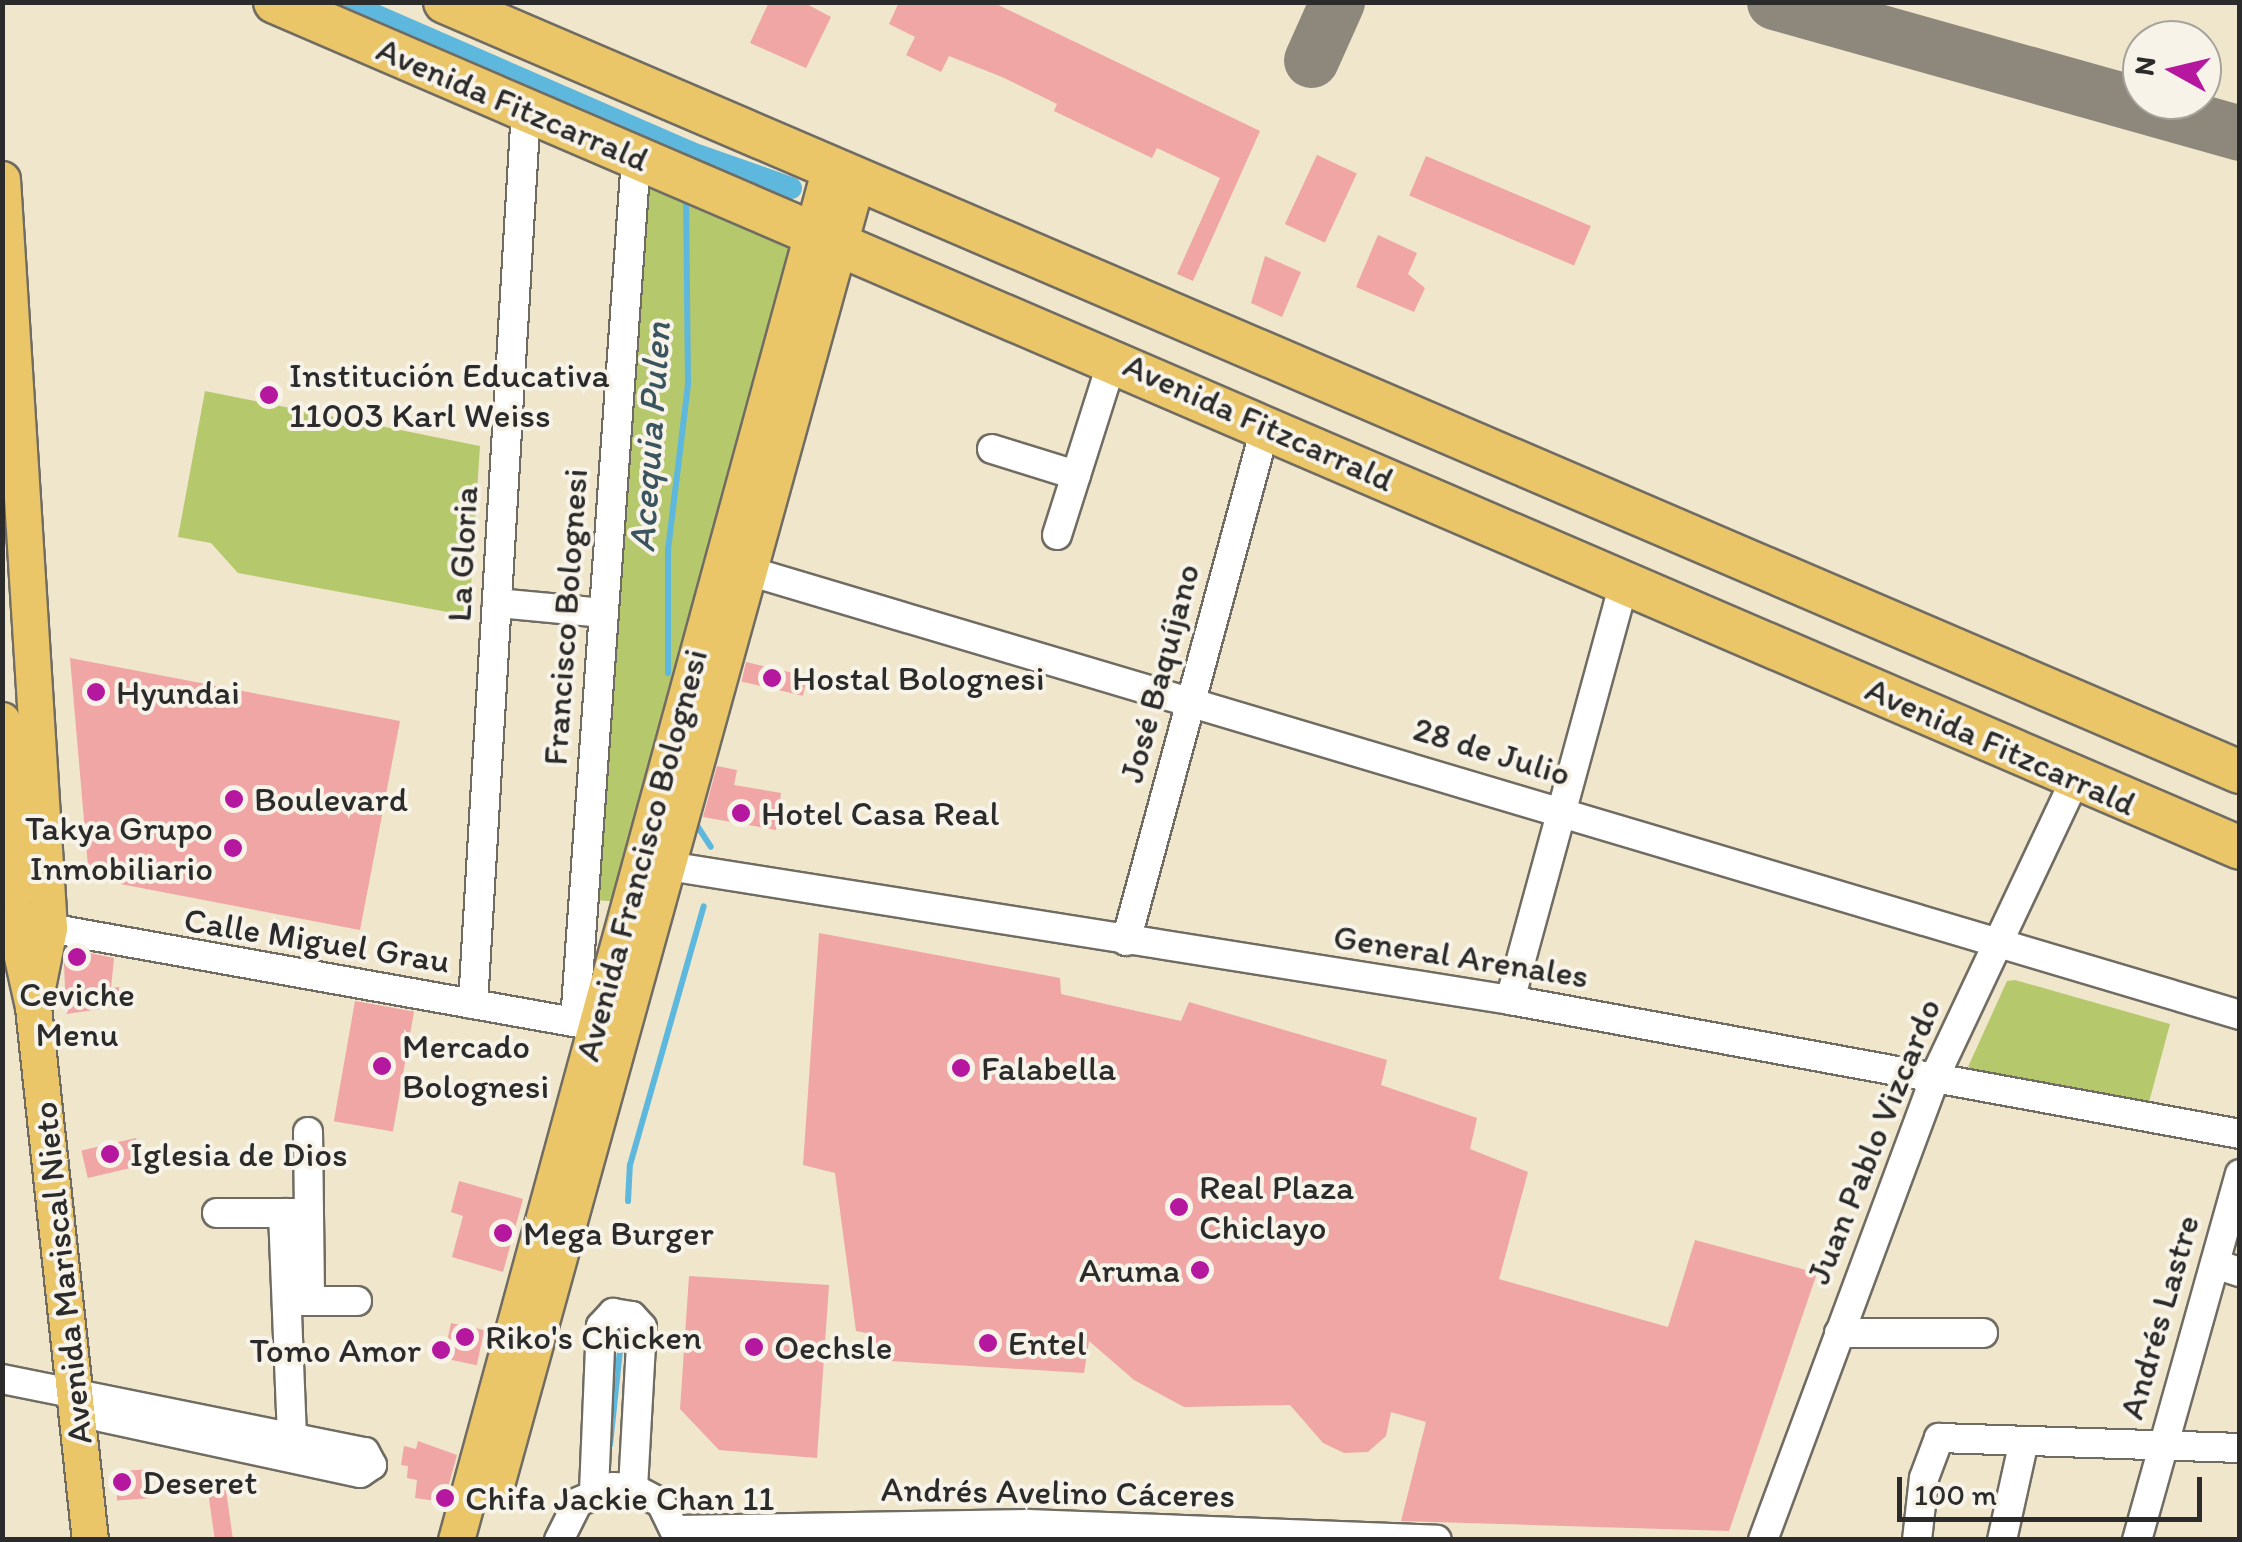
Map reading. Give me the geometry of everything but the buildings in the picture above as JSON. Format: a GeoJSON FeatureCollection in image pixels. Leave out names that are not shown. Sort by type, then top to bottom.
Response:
{"type":"FeatureCollection","features":[{"type":"Feature","properties":{"kind":"highway","name":"Avenida Fitzcarrald"},"geometry":{"type":"LineString","coordinates":[[274,2],[1113,358],[2075,780],[2240,848]]}},
{"type":"Feature","properties":{"kind":"highway","name":"Avenida Fitzcarrald"},"geometry":{"type":"LineString","coordinates":[[445,2],[843,177],[2240,772]]}},
{"type":"Feature","properties":{"kind":"main road","name":"Avenida Francisco Bolognesi"},"geometry":{"type":"LineString","coordinates":[[456,1540],[597,1026],[734,567],[822,235],[843,177]]}},
{"type":"Feature","properties":{"kind":"main road","name":"Avenida Mariscal Nieto"},"geometry":{"type":"LineString","coordinates":[[2,179],[10,458],[49,928],[33,1007]]}},
{"type":"Feature","properties":{"kind":"main road","name":"Avenida Francisco Bolognesi"},"geometry":{"type":"LineString","coordinates":[[481,1540],[597,1026],[668,866],[734,567]]}},
{"type":"Feature","properties":{"kind":"main road","name":"Avenida Mariscal Nieto"},"geometry":{"type":"LineString","coordinates":[[2,720],[8,920],[33,1007],[90,1540]]}},
{"type":"Feature","properties":{"kind":"street","name":"La Gloria"},"geometry":{"type":"LineString","coordinates":[[473,1004],[526,109]]}},
{"type":"Feature","properties":{"kind":"street","name":"Francisco Bolognesi"},"geometry":{"type":"LineString","coordinates":[[597,1026],[602,613],[636,158]]}},
{"type":"Feature","properties":{"kind":"street"},"geometry":{"type":"LineString","coordinates":[[1058,536],[1113,358]]}},
{"type":"Feature","properties":{"kind":"street","name":"José Baquíjano"},"geometry":{"type":"LineString","coordinates":[[1126,941],[1266,426]]}},
{"type":"Feature","properties":{"kind":"street"},"geometry":{"type":"LineString","coordinates":[[992,448],[1076,476]]}},
{"type":"Feature","properties":{"kind":"street","name":"28 de Julio"},"geometry":{"type":"LineString","coordinates":[[734,567],[1191,698],[2240,1016]]}},
{"type":"Feature","properties":{"kind":"street"},"geometry":{"type":"LineString","coordinates":[[1510,1000],[1626,581]]}},
{"type":"Feature","properties":{"kind":"street"},"geometry":{"type":"LineString","coordinates":[[497,603],[602,613]]}},
{"type":"Feature","properties":{"kind":"street","name":"Juan Pablo Vizcardo"},"geometry":{"type":"LineString","coordinates":[[1764,1540],[1936,1074],[1996,940],[2075,780]]}},
{"type":"Feature","properties":{"kind":"street","name":"General Arenales"},"geometry":{"type":"LineString","coordinates":[[668,866],[1510,1000],[1936,1074],[2240,1134]]}},
{"type":"Feature","properties":{"kind":"street","name":"Calle Miguel Grau"},"geometry":{"type":"LineString","coordinates":[[8,920],[597,1026]]}},
{"type":"Feature","properties":{"kind":"street"},"geometry":{"type":"LineString","coordinates":[[292,1437],[298,1301],[296,1213],[308,1132]]}},
{"type":"Feature","properties":{"kind":"street","name":"Andrés Lastre"},"geometry":{"type":"LineString","coordinates":[[2137,1540],[2160,1447],[2227,1268],[2240,1174]]}},
{"type":"Feature","properties":{"kind":"street"},"geometry":{"type":"LineString","coordinates":[[217,1214],[296,1213]]}},
{"type":"Feature","properties":{"kind":"street"},"geometry":{"type":"LineString","coordinates":[[298,1301],[357,1301]]}},
{"type":"Feature","properties":{"kind":"street"},"geometry":{"type":"LineString","coordinates":[[594,1491],[601,1326],[613,1314],[632,1316],[642,1327],[633,1488]]}},
{"type":"Feature","properties":{"kind":"street"},"geometry":{"type":"LineString","coordinates":[[1839,1333],[1984,1334]]}},
{"type":"Feature","properties":{"kind":"street"},"geometry":{"type":"LineString","coordinates":[[2,1379],[76,1398],[104,1396],[365,1452],[372,1465],[360,1473],[102,1417],[76,1398]]}},
{"type":"Feature","properties":{"kind":"street"},"geometry":{"type":"LineString","coordinates":[[1916,1540],[1924,1478],[1939,1438],[2240,1448]]}},
{"type":"Feature","properties":{"kind":"street"},"geometry":{"type":"LineString","coordinates":[[2002,1540],[2024,1440]]}},
{"type":"Feature","properties":{"kind":"street"},"geometry":{"type":"LineString","coordinates":[[558,1539],[578,1502],[594,1491],[633,1488],[661,1503],[678,1534]]}},
{"type":"Feature","properties":{"kind":"street","name":"Andrés Avelino Cáceres"},"geometry":{"type":"LineString","coordinates":[[678,1534],[1028,1531],[1437,1540]]}},
{"type":"Feature","properties":{"kind":"green space"},"geometry":{"type":"Polygon","coordinates":[[[644,176],[799,245],[620,902],[596,900],[644,176]]]}},
{"type":"Feature","properties":{"kind":"green space"},"geometry":{"type":"Polygon","coordinates":[[[205,391],[480,446],[469,616],[238,573],[211,543],[178,537],[205,391]]]}},
{"type":"Feature","properties":{"kind":"green space"},"geometry":{"type":"Polygon","coordinates":[[[2015,980],[2170,1024],[2148,1106],[1975,1074],[1968,1067],[2007,981],[2015,980]]]}},
{"type":"Feature","properties":{"kind":"waterway"},"geometry":{"type":"LineString","coordinates":[[345,2],[692,153],[791,188]]}},
{"type":"Feature","properties":{"kind":"waterway","name":"Acequia Pulen"},"geometry":{"type":"LineString","coordinates":[[668,673],[668,550],[688,385],[686,204]]}},
{"type":"Feature","properties":{"kind":"waterway","name":"Acequia Pulen"},"geometry":{"type":"LineString","coordinates":[[696,824],[711,847]]}},
{"type":"Feature","properties":{"kind":"waterway","name":"Acequia Pulen"},"geometry":{"type":"LineString","coordinates":[[628,1201],[630,1165],[704,906]]}},
{"type":"Feature","properties":{"kind":"waterway","name":"Acequia Pulen"},"geometry":{"type":"LineString","coordinates":[[610,1445],[622,1330]]}},
{"type":"Feature","properties":{"kind":"taxiway"},"geometry":{"type":"LineString","coordinates":[[1311,60],[1337,2]]}},
{"type":"Feature","properties":{"kind":"taxiway"},"geometry":{"type":"LineString","coordinates":[[1774,2],[2240,133]]}},
{"type":"Feature","properties":{"kind":"place","name":"Institución Educativa 11003 Karl Weiss"},"geometry":{"type":"Point","coordinates":[269,395]}},
{"type":"Feature","properties":{"kind":"place","name":"Hostal Bolognesi"},"geometry":{"type":"Point","coordinates":[772,678]}},
{"type":"Feature","properties":{"kind":"place","name":"Hyundai"},"geometry":{"type":"Point","coordinates":[96,692]}},
{"type":"Feature","properties":{"kind":"place","name":"Boulevard"},"geometry":{"type":"Point","coordinates":[234,799]}},
{"type":"Feature","properties":{"kind":"place","name":"Hotel Casa Real"},"geometry":{"type":"Point","coordinates":[741,813]}},
{"type":"Feature","properties":{"kind":"place","name":"Takya Grupo Inmobiliario"},"geometry":{"type":"Point","coordinates":[233,848]}},
{"type":"Feature","properties":{"kind":"place","name":"Ceviche Menu"},"geometry":{"type":"Point","coordinates":[77,957]}},
{"type":"Feature","properties":{"kind":"place","name":"Mercado Bolognesi"},"geometry":{"type":"Point","coordinates":[382,1066]}},
{"type":"Feature","properties":{"kind":"place","name":"Falabella"},"geometry":{"type":"Point","coordinates":[961,1068]}},
{"type":"Feature","properties":{"kind":"place","name":"Iglesia de Dios"},"geometry":{"type":"Point","coordinates":[110,1154]}},
{"type":"Feature","properties":{"kind":"place","name":"Real Plaza Chiclayo"},"geometry":{"type":"Point","coordinates":[1179,1207]}},
{"type":"Feature","properties":{"kind":"place","name":"Mega Burger"},"geometry":{"type":"Point","coordinates":[503,1233]}},
{"type":"Feature","properties":{"kind":"place","name":"Aruma"},"geometry":{"type":"Point","coordinates":[1200,1270]}},
{"type":"Feature","properties":{"kind":"place","name":"Riko's Chicken"},"geometry":{"type":"Point","coordinates":[465,1337]}},
{"type":"Feature","properties":{"kind":"place","name":"Entel"},"geometry":{"type":"Point","coordinates":[988,1343]}},
{"type":"Feature","properties":{"kind":"place","name":"Oechsle"},"geometry":{"type":"Point","coordinates":[754,1347]}},
{"type":"Feature","properties":{"kind":"place","name":"Tomo Amor"},"geometry":{"type":"Point","coordinates":[441,1350]}},
{"type":"Feature","properties":{"kind":"place","name":"Deseret"},"geometry":{"type":"Point","coordinates":[122,1482]}},
{"type":"Feature","properties":{"kind":"place","name":"Chifa Jackie Chan 11"},"geometry":{"type":"Point","coordinates":[445,1498]}}]}
